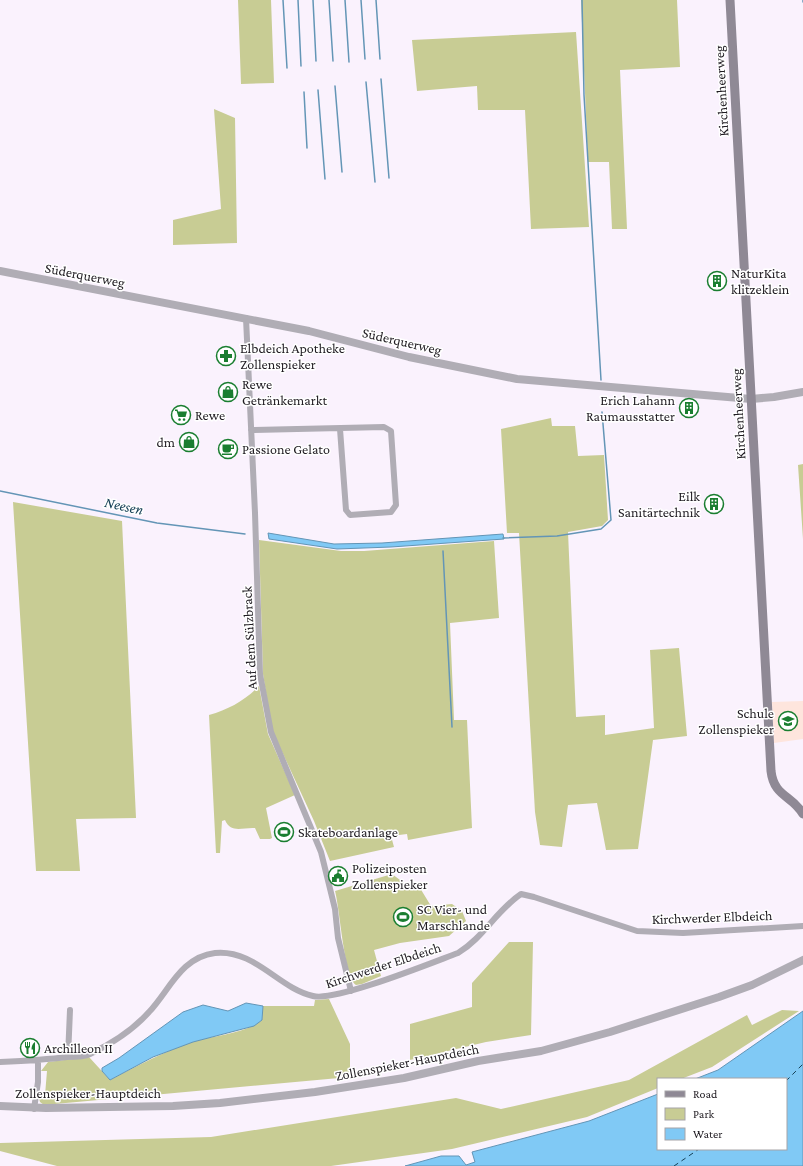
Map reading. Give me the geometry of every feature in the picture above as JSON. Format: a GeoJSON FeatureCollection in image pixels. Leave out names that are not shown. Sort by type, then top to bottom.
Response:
{"type":"FeatureCollection","features":[{"type":"Feature","properties":{"kind":"main road","name":"Kirchenheerweg"},"geometry":{"type":"LineString","coordinates":[[730,0],[771,776],[778,792],[797,805],[803,814]]}},
{"type":"Feature","properties":{"kind":"street","name":"Süderquerweg"},"geometry":{"type":"LineString","coordinates":[[0,272],[309,331],[409,357],[517,379],[751,399],[803,392]]}},
{"type":"Feature","properties":{"kind":"street","name":"Auf dem Sülzbrack"},"geometry":{"type":"LineString","coordinates":[[246,318],[260,674],[271,732],[321,852],[335,909],[338,938],[350,991]]}},
{"type":"Feature","properties":{"kind":"street"},"geometry":{"type":"LineString","coordinates":[[251,430],[384,427],[391,431],[396,506],[391,512],[350,515],[346,510],[340,429]]}},
{"type":"Feature","properties":{"kind":"street","name":"Kirchwerder Elbdeich"},"geometry":{"type":"LineString","coordinates":[[0,1062],[38,1061],[88,1055],[128,1032],[150,1011],[184,967],[199,958],[215,953],[235,954],[256,963],[299,992],[314,997],[330,996],[350,991],[458,954],[472,944],[509,903],[521,894],[637,931],[683,932],[803,926]]}},
{"type":"Feature","properties":{"kind":"street","name":"Zollenspieker-Hauptdeich"},"geometry":{"type":"LineString","coordinates":[[0,1106],[34,1108],[173,1106],[220,1103],[315,1092],[404,1078],[501,1057],[541,1051],[610,1032],[719,997],[758,982],[803,960]]}},
{"type":"Feature","properties":{"kind":"street"},"geometry":{"type":"LineString","coordinates":[[68,1057],[70,1010]]}},
{"type":"Feature","properties":{"kind":"street"},"geometry":{"type":"LineString","coordinates":[[34,1108],[38,1082],[38,1061]]}},
{"type":"Feature","properties":{"kind":"shaded area","name":"Schule Zollenspieker"},"geometry":{"type":"Polygon","coordinates":[[[803,701],[803,739],[774,743],[772,702],[803,701]]]}},
{"type":"Feature","properties":{"kind":"green space"},"geometry":{"type":"Polygon","coordinates":[[[238,0],[271,0],[274,83],[241,84],[238,0]]]}},
{"type":"Feature","properties":{"kind":"green space"},"geometry":{"type":"Polygon","coordinates":[[[581,0],[677,0],[680,67],[620,70],[627,229],[612,229],[609,162],[588,162],[581,0]]]}},
{"type":"Feature","properties":{"kind":"green space"},"geometry":{"type":"Polygon","coordinates":[[[576,32],[589,227],[531,229],[525,110],[478,110],[477,86],[417,91],[412,40],[576,32]]]}},
{"type":"Feature","properties":{"kind":"green space"},"geometry":{"type":"Polygon","coordinates":[[[214,109],[235,118],[237,243],[173,245],[173,220],[221,209],[214,109]]]}},
{"type":"Feature","properties":{"kind":"green space"},"geometry":{"type":"Polygon","coordinates":[[[551,418],[552,426],[575,426],[578,456],[604,455],[608,520],[602,526],[568,532],[576,717],[605,715],[605,735],[654,728],[650,650],[679,648],[687,736],[653,740],[638,849],[606,850],[597,803],[568,805],[562,847],[540,845],[535,812],[519,533],[507,533],[501,429],[551,418]]]}},
{"type":"Feature","properties":{"kind":"green space"},"geometry":{"type":"Polygon","coordinates":[[[803,464],[803,539],[798,465],[803,464]]]}},
{"type":"Feature","properties":{"kind":"green space"},"geometry":{"type":"Polygon","coordinates":[[[13,502],[122,521],[136,818],[76,819],[80,871],[36,871],[13,502]]]}},
{"type":"Feature","properties":{"kind":"green space"},"geometry":{"type":"Polygon","coordinates":[[[259,540],[341,551],[364,551],[494,541],[499,618],[450,623],[454,720],[467,720],[472,828],[408,840],[407,834],[391,836],[394,847],[330,861],[314,821],[272,730],[263,674],[259,540]]]}},
{"type":"Feature","properties":{"kind":"green space"},"geometry":{"type":"Polygon","coordinates":[[[259,686],[268,734],[295,795],[266,808],[272,838],[270,839],[260,839],[255,828],[238,829],[231,827],[225,820],[222,821],[220,853],[216,853],[209,715],[236,704],[259,686]]]}},
{"type":"Feature","properties":{"kind":"green space","name":"SC Vier- und Marschlande"},"geometry":{"type":"Polygon","coordinates":[[[392,874],[412,889],[420,888],[431,906],[452,904],[462,911],[466,921],[449,936],[400,943],[374,950],[381,976],[356,985],[348,969],[345,956],[335,891],[392,874]]]}},
{"type":"Feature","properties":{"kind":"green space"},"geometry":{"type":"Polygon","coordinates":[[[509,942],[533,942],[531,1035],[486,1042],[410,1060],[410,1024],[472,1007],[472,983],[509,942]]]}},
{"type":"Feature","properties":{"kind":"green space"},"geometry":{"type":"Polygon","coordinates":[[[329,999],[350,1044],[350,1077],[44,1105],[40,1102],[38,1095],[45,1095],[47,1071],[41,1071],[48,1062],[89,1057],[110,1080],[181,1046],[246,1029],[262,1020],[263,1006],[314,1006],[315,1000],[329,999]]]}},
{"type":"Feature","properties":{"kind":"green space"},"geometry":{"type":"Polygon","coordinates":[[[782,1010],[799,1011],[712,1067],[684,1078],[657,1078],[657,1088],[587,1117],[452,1149],[331,1166],[57,1166],[0,1151],[0,1143],[211,1137],[456,1098],[501,1109],[629,1080],[747,1015],[752,1025],[782,1010]]]}},
{"type":"Feature","properties":{"kind":"water"},"geometry":{"type":"Polygon","coordinates":[[[268,533],[334,544],[382,543],[503,534],[504,539],[391,547],[337,549],[269,539],[268,533]]]}},
{"type":"Feature","properties":{"kind":"water"},"geometry":{"type":"Polygon","coordinates":[[[246,1003],[263,1006],[262,1020],[254,1026],[193,1042],[153,1057],[110,1080],[102,1071],[102,1068],[119,1058],[183,1012],[203,1005],[228,1011],[246,1003]]]}},
{"type":"Feature","properties":{"kind":"water"},"geometry":{"type":"Polygon","coordinates":[[[803,1011],[803,1166],[405,1166],[441,1156],[459,1156],[466,1165],[475,1162],[472,1152],[589,1121],[657,1094],[657,1150],[787,1150],[787,1078],[698,1078],[718,1070],[803,1011]]]}},
{"type":"Feature","properties":{"kind":"waterway"},"geometry":{"type":"LineString","coordinates":[[283,0],[287,68]]}},
{"type":"Feature","properties":{"kind":"waterway"},"geometry":{"type":"LineString","coordinates":[[298,0],[301,66]]}},
{"type":"Feature","properties":{"kind":"waterway"},"geometry":{"type":"LineString","coordinates":[[313,0],[316,61]]}},
{"type":"Feature","properties":{"kind":"waterway"},"geometry":{"type":"LineString","coordinates":[[329,0],[333,61]]}},
{"type":"Feature","properties":{"kind":"waterway"},"geometry":{"type":"LineString","coordinates":[[345,0],[349,62]]}},
{"type":"Feature","properties":{"kind":"waterway"},"geometry":{"type":"LineString","coordinates":[[361,0],[365,59]]}},
{"type":"Feature","properties":{"kind":"waterway"},"geometry":{"type":"LineString","coordinates":[[376,0],[380,59]]}},
{"type":"Feature","properties":{"kind":"waterway"},"geometry":{"type":"LineString","coordinates":[[582,0],[584,95],[601,380]]}},
{"type":"Feature","properties":{"kind":"waterway"},"geometry":{"type":"LineString","coordinates":[[381,79],[389,178]]}},
{"type":"Feature","properties":{"kind":"waterway"},"geometry":{"type":"LineString","coordinates":[[366,82],[375,182]]}},
{"type":"Feature","properties":{"kind":"waterway"},"geometry":{"type":"LineString","coordinates":[[335,86],[342,172]]}},
{"type":"Feature","properties":{"kind":"waterway"},"geometry":{"type":"LineString","coordinates":[[318,90],[325,179]]}},
{"type":"Feature","properties":{"kind":"waterway"},"geometry":{"type":"LineString","coordinates":[[304,92],[307,148]]}},
{"type":"Feature","properties":{"kind":"waterway"},"geometry":{"type":"LineString","coordinates":[[503,538],[557,536],[601,529],[611,520],[602,412]]}},
{"type":"Feature","properties":{"kind":"waterway","name":"Neesen"},"geometry":{"type":"LineString","coordinates":[[0,491],[157,523],[245,534]]}},
{"type":"Feature","properties":{"kind":"waterway"},"geometry":{"type":"LineString","coordinates":[[443,551],[452,727]]}},
{"type":"Feature","properties":{"kind":"ferry route"},"geometry":{"type":"LineString","coordinates":[[787,1080],[803,1064]]}},
{"type":"Feature","properties":{"kind":"ferry route"},"geometry":{"type":"LineString","coordinates":[[674,1166],[698,1150]]}},
{"type":"Feature","properties":{"kind":"place","name":"NaturKita klitzeklein"},"geometry":{"type":"Point","coordinates":[717,281]}},
{"type":"Feature","properties":{"kind":"place","name":"Elbdeich Apotheke Zollenspieker"},"geometry":{"type":"Point","coordinates":[226,356]}},
{"type":"Feature","properties":{"kind":"place","name":"Rewe Getränkemarkt"},"geometry":{"type":"Point","coordinates":[228,392]}},
{"type":"Feature","properties":{"kind":"place","name":"Erich Lahann Raumausstatter"},"geometry":{"type":"Point","coordinates":[689,408]}},
{"type":"Feature","properties":{"kind":"place","name":"Rewe"},"geometry":{"type":"Point","coordinates":[181,415]}},
{"type":"Feature","properties":{"kind":"place","name":"dm"},"geometry":{"type":"Point","coordinates":[189,442]}},
{"type":"Feature","properties":{"kind":"place","name":"Passione Gelato"},"geometry":{"type":"Point","coordinates":[228,449]}},
{"type":"Feature","properties":{"kind":"place","name":"Eilk Sanitärtechnik"},"geometry":{"type":"Point","coordinates":[714,504]}},
{"type":"Feature","properties":{"kind":"place","name":"Schule Zollenspieker"},"geometry":{"type":"Point","coordinates":[788,721]}},
{"type":"Feature","properties":{"kind":"place","name":"Skateboardanlage"},"geometry":{"type":"Point","coordinates":[284,832]}},
{"type":"Feature","properties":{"kind":"place","name":"Polizeiposten Zollenspieker"},"geometry":{"type":"Point","coordinates":[338,876]}},
{"type":"Feature","properties":{"kind":"place","name":"SC Vier- und Marschlande"},"geometry":{"type":"Point","coordinates":[403,917]}},
{"type":"Feature","properties":{"kind":"place","name":"Archilleon II"},"geometry":{"type":"Point","coordinates":[30,1048]}}]}
